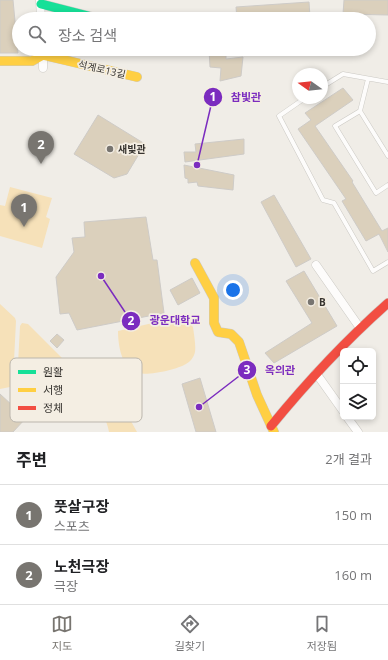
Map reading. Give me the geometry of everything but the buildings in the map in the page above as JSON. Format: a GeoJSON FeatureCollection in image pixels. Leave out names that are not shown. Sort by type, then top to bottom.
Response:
{"type":"FeatureCollection","features":[{"type":"Feature","properties":{"kind":"street"},"geometry":{"type":"LineString","coordinates":[[41,12],[40,2],[75,12]]}},
{"type":"Feature","properties":{"kind":"street","name":"석계로13길"},"geometry":{"type":"LineString","coordinates":[[0,61],[32,61],[38,56]]}},
{"type":"Feature","properties":{"kind":"street"},"geometry":{"type":"LineString","coordinates":[[43,56],[43,68]]}},
{"type":"Feature","properties":{"kind":"street","name":"석계로13길"},"geometry":{"type":"LineString","coordinates":[[58,56],[137,77]]}},
{"type":"Feature","properties":{"kind":"street"},"geometry":{"type":"LineString","coordinates":[[195,263],[214,298],[214,323],[218,332],[230,334],[239,342],[257,395],[272,429],[316,373],[360,328],[388,304]]}},
{"type":"Feature","properties":{"kind":"street"},"geometry":{"type":"LineString","coordinates":[[316,265],[360,328]]}},
{"type":"Feature","properties":{"kind":"street"},"geometry":{"type":"LineString","coordinates":[[316,373],[340,407]]}},
{"type":"Feature","properties":{"kind":"street"},"geometry":{"type":"LineString","coordinates":[[349,420],[358,432]]}},
{"type":"Feature","properties":{"kind":"lane"},"geometry":{"type":"LineString","coordinates":[[328,83],[343,74],[388,82]]}},
{"type":"Feature","properties":{"kind":"lane"},"geometry":{"type":"LineString","coordinates":[[368,79],[360,111],[335,126],[376,193],[388,185]]}},
{"type":"Feature","properties":{"kind":"lane"},"geometry":{"type":"LineString","coordinates":[[296,104],[279,116],[323,200],[334,203],[373,272],[388,262]]}},
{"type":"Feature","properties":{"kind":"lane"},"geometry":{"type":"LineString","coordinates":[[360,111],[388,156]]}},
{"type":"Feature","properties":{"kind":"shaded area"},"geometry":{"type":"Polygon","coordinates":[[[10,187],[52,198],[46,217],[50,219],[42,248],[0,236],[0,205],[5,206],[10,187]]]}},
{"type":"Feature","properties":{"kind":"shaded area"},"geometry":{"type":"Polygon","coordinates":[[[0,304],[15,318],[16,321],[14,358],[10,358],[10,387],[0,389],[0,304]]]}},
{"type":"Feature","properties":{"kind":"shaded area"},"geometry":{"type":"Polygon","coordinates":[[[183,316],[193,327],[195,352],[189,362],[175,369],[142,374],[142,358],[123,358],[118,331],[183,316]]]}},
{"type":"Feature","properties":{"kind":"shaded area"},"geometry":{"type":"Polygon","coordinates":[[[22,323],[28,324],[62,358],[18,358],[20,326],[22,323]]]}},
{"type":"Feature","properties":{"kind":"shaded area"},"geometry":{"type":"Polygon","coordinates":[[[106,422],[131,422],[137,432],[109,432],[106,422]]]}},
{"type":"Feature","properties":{"kind":"traffic: fast"},"geometry":{"type":"LineString","coordinates":[[41,4],[72,12]]}},
{"type":"Feature","properties":{"kind":"traffic: slow"},"geometry":{"type":"LineString","coordinates":[[0,61],[32,61],[41,56]]}},
{"type":"Feature","properties":{"kind":"traffic: slow"},"geometry":{"type":"LineString","coordinates":[[47,56],[137,77]]}},
{"type":"Feature","properties":{"kind":"traffic: slow"},"geometry":{"type":"LineString","coordinates":[[195,263],[214,298],[214,323],[218,332],[231,334],[239,342],[257,395],[274,432]]}},
{"type":"Feature","properties":{"kind":"traffic: jam"},"geometry":{"type":"LineString","coordinates":[[271,426],[327,362],[388,303]]}},
{"type":"Feature","properties":{"kind":"place","name":"새빛관"},"geometry":{"type":"Point","coordinates":[110,149]}},
{"type":"Feature","properties":{"kind":"place","name":"노천극장"},"geometry":{"type":"Point","coordinates":[41,164]}},
{"type":"Feature","properties":{"kind":"place","name":"참빛관"},"geometry":{"type":"Point","coordinates":[197,165]}},
{"type":"Feature","properties":{"kind":"place","name":"풋살구장"},"geometry":{"type":"Point","coordinates":[24,227]}},
{"type":"Feature","properties":{"kind":"place","name":"광운대학교"},"geometry":{"type":"Point","coordinates":[101,276]}},
{"type":"Feature","properties":{"kind":"place","name":"B"},"geometry":{"type":"Point","coordinates":[311,302]}},
{"type":"Feature","properties":{"kind":"place","name":"옥의관"},"geometry":{"type":"Point","coordinates":[199,407]}}]}
